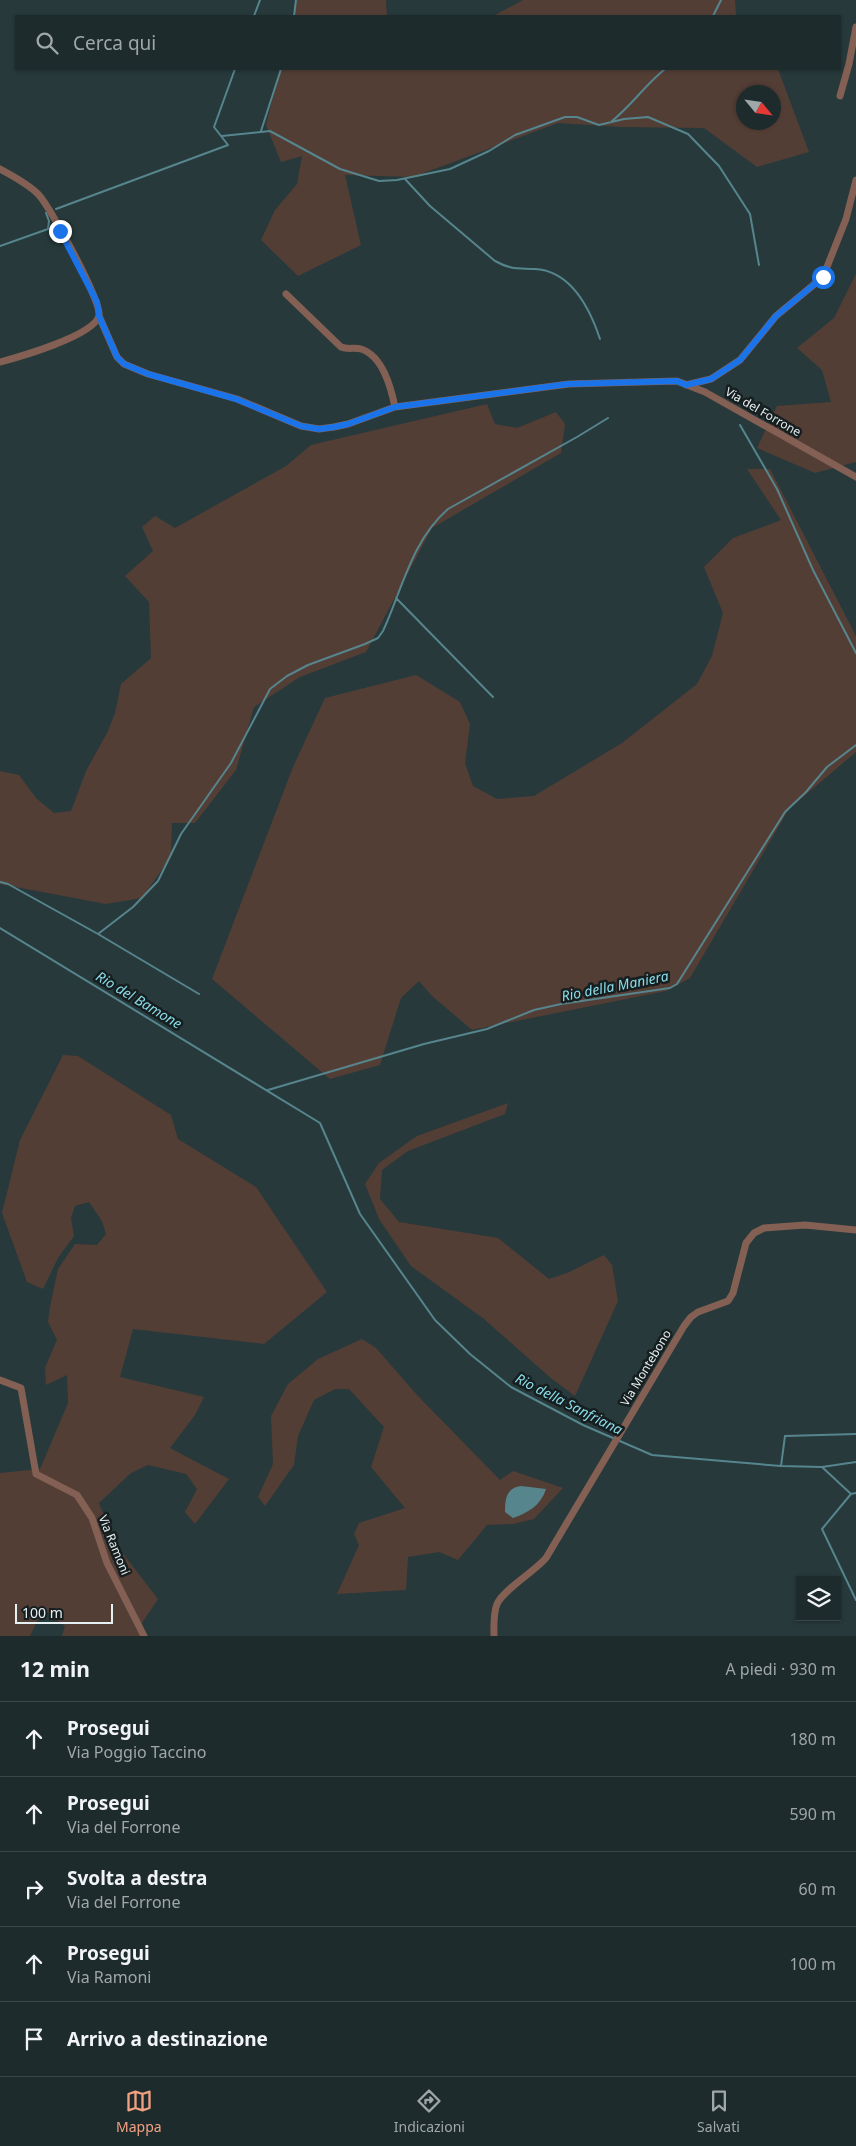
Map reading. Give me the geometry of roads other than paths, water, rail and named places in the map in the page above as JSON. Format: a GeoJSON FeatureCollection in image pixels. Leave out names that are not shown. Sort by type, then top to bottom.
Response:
{"type":"FeatureCollection","features":[{"type":"Feature","properties":{"kind":"street"},"geometry":{"type":"LineString","coordinates":[[840,96],[849,64],[856,27]]}},
{"type":"Feature","properties":{"kind":"street"},"geometry":{"type":"LineString","coordinates":[[0,169],[28,185],[44,202],[97,302],[99,316],[96,321],[70,339],[26,356],[0,362]]}},
{"type":"Feature","properties":{"kind":"street"},"geometry":{"type":"LineString","coordinates":[[686,385],[711,379],[740,360],[776,316],[823,277],[843,227],[856,180]]}},
{"type":"Feature","properties":{"kind":"street"},"geometry":{"type":"LineString","coordinates":[[286,294],[341,347],[361,349],[369,354],[385,374],[391,388],[395,407]]}},
{"type":"Feature","properties":{"kind":"street","name":"Via del Forrone"},"geometry":{"type":"LineString","coordinates":[[99,316],[117,357],[124,364],[148,374],[236,399],[301,426],[319,429],[348,424],[395,407],[568,384],[677,381],[705,392],[856,477]]}},
{"type":"Feature","properties":{"kind":"street","name":"Via Montebono"},"geometry":{"type":"LineString","coordinates":[[494,1636],[494,1616],[497,1604],[502,1596],[536,1569],[546,1558],[684,1326],[698,1312],[728,1301],[733,1294],[746,1243],[754,1233],[764,1228],[805,1225],[856,1230]]}},
{"type":"Feature","properties":{"kind":"street","name":"Via Ramoni"},"geometry":{"type":"LineString","coordinates":[[0,1380],[21,1388],[36,1474],[77,1496],[82,1503],[92,1518],[107,1563],[144,1636]]}},
{"type":"Feature","properties":{"kind":"water"},"geometry":{"type":"Polygon","coordinates":[[[521,1486],[546,1489],[541,1500],[533,1508],[513,1518],[505,1512],[507,1495],[512,1489],[521,1486]]]}},
{"type":"Feature","properties":{"kind":"waterway"},"geometry":{"type":"LineString","coordinates":[[254,15],[260,0]]}},
{"type":"Feature","properties":{"kind":"waterway"},"geometry":{"type":"LineString","coordinates":[[294,15],[296,0]]}},
{"type":"Feature","properties":{"kind":"waterway"},"geometry":{"type":"LineString","coordinates":[[714,15],[721,0]]}},
{"type":"Feature","properties":{"kind":"waterway"},"geometry":{"type":"LineString","coordinates":[[56,209],[228,145],[214,127],[235,70]]}},
{"type":"Feature","properties":{"kind":"waterway"},"geometry":{"type":"LineString","coordinates":[[261,131],[281,70]]}},
{"type":"Feature","properties":{"kind":"waterway"},"geometry":{"type":"LineString","coordinates":[[612,121],[664,70]]}},
{"type":"Feature","properties":{"kind":"waterway"},"geometry":{"type":"LineString","coordinates":[[222,136],[270,131],[340,169],[379,181],[397,180],[450,169],[489,151],[515,135],[565,117],[577,117],[599,125],[624,119],[648,117],[688,134],[719,166],[750,214],[759,265]]}},
{"type":"Feature","properties":{"kind":"waterway"},"geometry":{"type":"LineString","coordinates":[[405,179],[430,206],[495,261],[510,267],[548,271],[569,284],[585,304],[600,339]]}},
{"type":"Feature","properties":{"kind":"waterway"},"geometry":{"type":"LineString","coordinates":[[0,246],[48,229],[49,221],[46,213]]}},
{"type":"Feature","properties":{"kind":"waterway"},"geometry":{"type":"LineString","coordinates":[[98,934],[133,907],[158,881],[181,834],[231,763],[270,689],[287,676],[308,665],[378,638],[390,615],[409,566],[425,535],[436,521],[448,509],[608,418]]}},
{"type":"Feature","properties":{"kind":"waterway"},"geometry":{"type":"LineString","coordinates":[[740,425],[777,489],[813,570],[856,653]]}},
{"type":"Feature","properties":{"kind":"waterway"},"geometry":{"type":"LineString","coordinates":[[396,598],[493,697]]}},
{"type":"Feature","properties":{"kind":"waterway","name":"Rio della Maniera"},"geometry":{"type":"LineString","coordinates":[[268,1090],[424,1044],[487,1029],[534,1010],[561,1004],[670,988],[677,984],[785,812],[806,792],[827,767],[856,745]]}},
{"type":"Feature","properties":{"kind":"waterway"},"geometry":{"type":"LineString","coordinates":[[0,882],[8,884],[98,934],[199,994]]}},
{"type":"Feature","properties":{"kind":"waterway","name":"Rio della Sanfriana"},"geometry":{"type":"LineString","coordinates":[[0,928],[320,1123],[360,1214],[435,1320],[470,1354],[511,1387],[583,1425],[652,1455],[781,1466],[822,1467],[856,1462]]}},
{"type":"Feature","properties":{"kind":"waterway"},"geometry":{"type":"LineString","coordinates":[[781,1466],[785,1436],[856,1434]]}},
{"type":"Feature","properties":{"kind":"waterway"},"geometry":{"type":"LineString","coordinates":[[822,1467],[851,1494]]}},
{"type":"Feature","properties":{"kind":"waterway","name":"Rio della Sanfriana"},"geometry":{"type":"LineString","coordinates":[[851,1494],[856,1493]]}},
{"type":"Feature","properties":{"kind":"waterway"},"geometry":{"type":"LineString","coordinates":[[851,1494],[822,1529],[856,1600]]}},
{"type":"Feature","properties":{"kind":"water label","name":"Rio del Bamone"},"geometry":{"type":"Point","coordinates":[139,1000]}}]}
